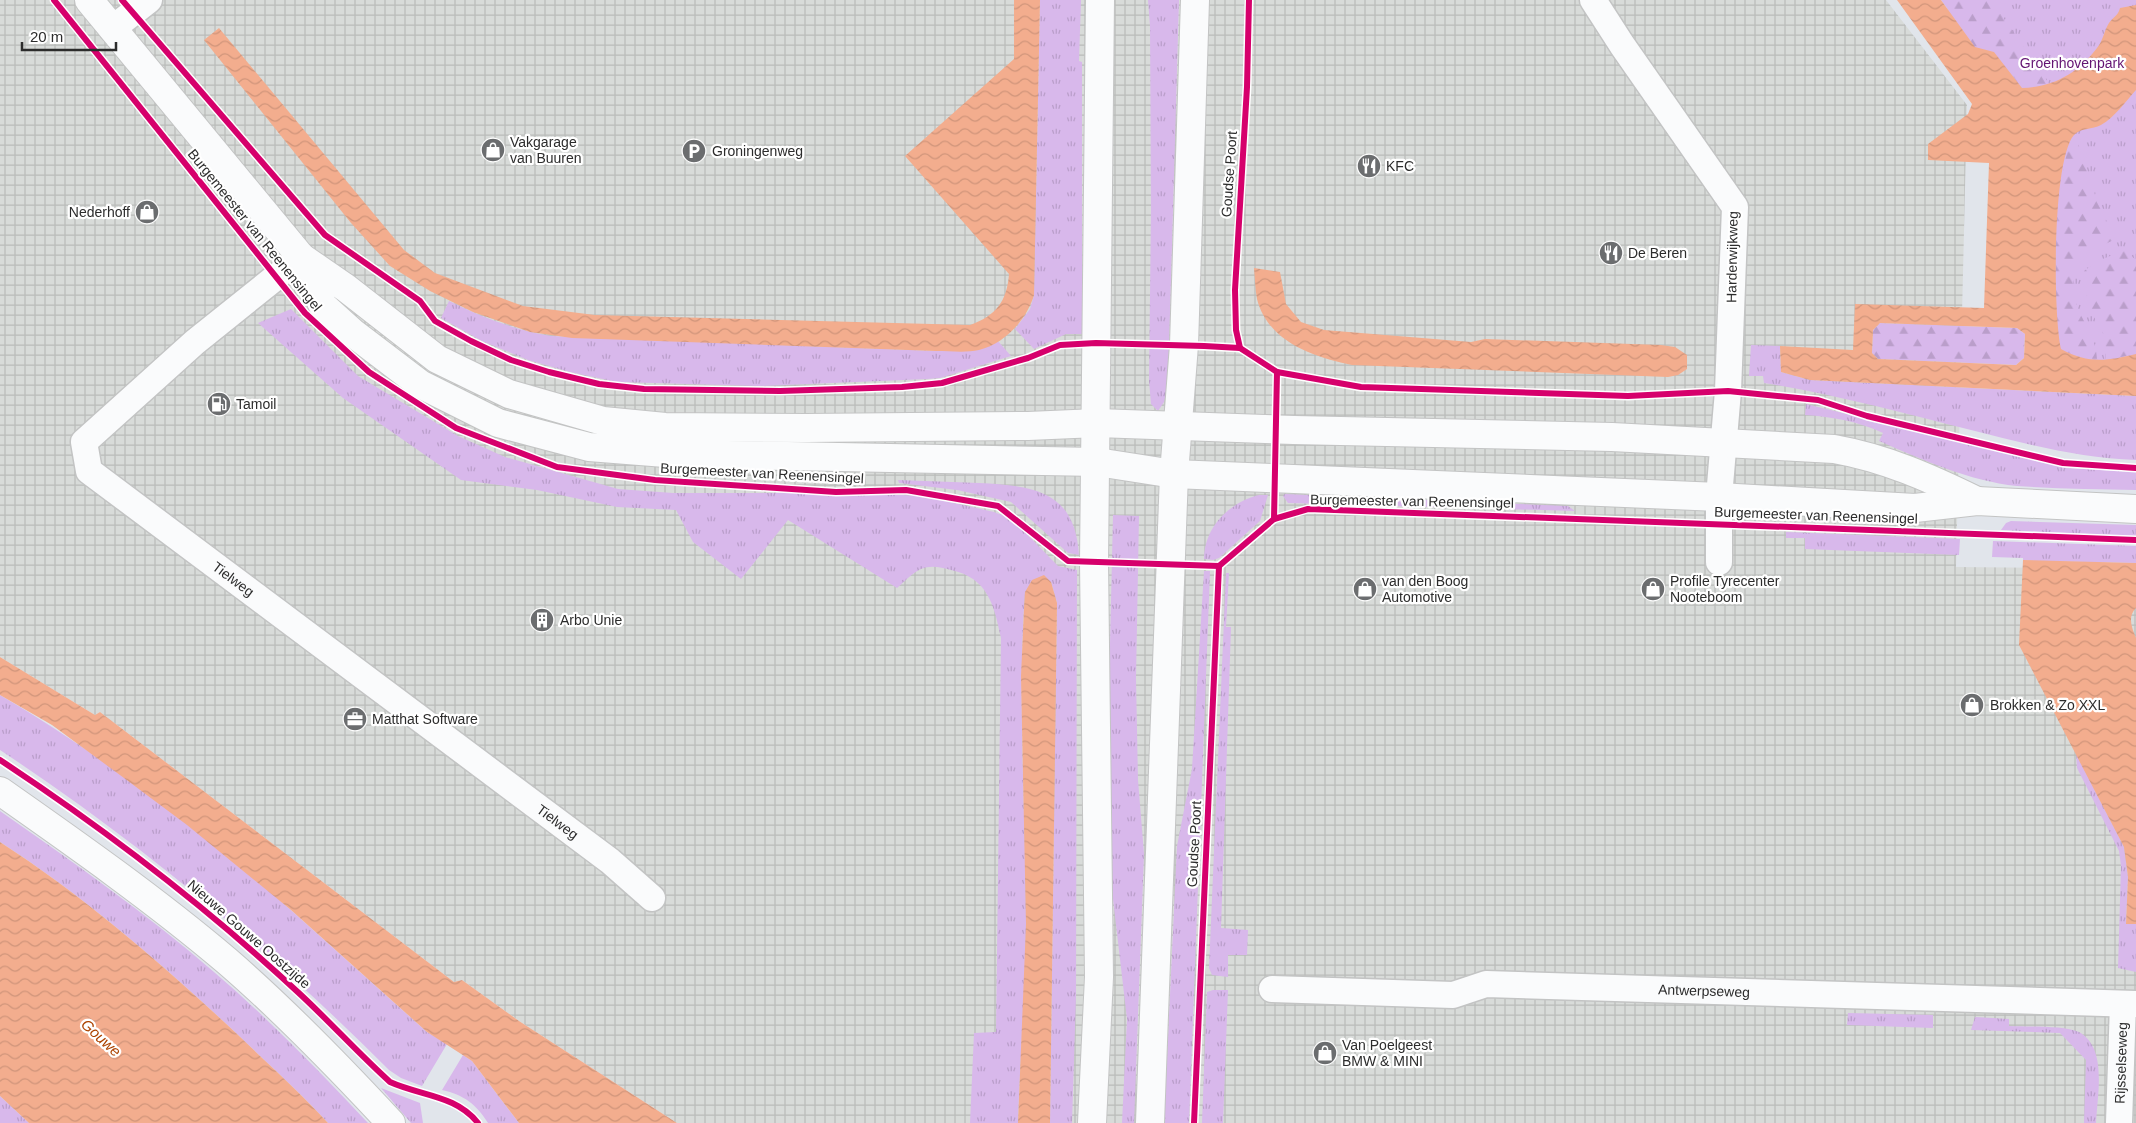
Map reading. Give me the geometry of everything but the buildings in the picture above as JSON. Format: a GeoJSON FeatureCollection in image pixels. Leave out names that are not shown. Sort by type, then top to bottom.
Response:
{"type":"FeatureCollection","features":[{"type":"Feature","properties":{"kind":"main road","name":"Burgemeester van Reenensingel"},"geometry":{"type":"LineString","coordinates":[[89,0],[301,257],[323,306],[353,333],[420,384],[498,423],[589,447],[678,454],[1097,462],[1174,474],[1915,508],[1977,500],[2051,506],[2136,509]]}},
{"type":"Feature","properties":{"kind":"main road"},"geometry":{"type":"LineString","coordinates":[[1092,1123],[1099,976],[1094,572],[1097,462],[1100,0]]}},
{"type":"Feature","properties":{"kind":"main road"},"geometry":{"type":"LineString","coordinates":[[1150,1123],[1174,474],[1179,427],[1195,0]]}},
{"type":"Feature","properties":{"kind":"main road","name":"Burgemeester van Reenensingel"},"geometry":{"type":"LineString","coordinates":[[301,257],[346,288],[437,359],[508,394],[603,421],[665,427],[806,428],[1028,426],[1097,423],[1179,427],[1612,437],[1725,442],[1834,449],[1864,454],[1918,472],[1977,500]]}},
{"type":"Feature","properties":{"kind":"main road"},"geometry":{"type":"LineString","coordinates":[[0,791],[105,865],[227,962],[330,1059],[391,1123]]}},
{"type":"Feature","properties":{"kind":"street"},"geometry":{"type":"LineString","coordinates":[[112,29],[149,0]]}},
{"type":"Feature","properties":{"kind":"street","name":"Harderwijkweg"},"geometry":{"type":"LineString","coordinates":[[1593,0],[1622,45],[1735,207],[1725,442],[1719,498]]}},
{"type":"Feature","properties":{"kind":"street","name":"Tielweg"},"geometry":{"type":"LineString","coordinates":[[301,257],[195,342],[84,442],[88,471],[610,861],[652,898]]}},
{"type":"Feature","properties":{"kind":"street","name":"Burgemeester van Reenensingel"},"geometry":{"type":"LineString","coordinates":[[1719,498],[1719,562]]}},
{"type":"Feature","properties":{"kind":"street","name":"Antwerpseweg"},"geometry":{"type":"LineString","coordinates":[[1272,989],[1453,995],[1486,984],[2129,1004]]}},
{"type":"Feature","properties":{"kind":"street","name":"Rijsselseweg"},"geometry":{"type":"LineString","coordinates":[[2119,1123],[2129,1004]]}},
{"type":"Feature","properties":{"kind":"shaded area"},"geometry":{"type":"Polygon","coordinates":[[[0,0],[1886,0],[1967,105],[1956,567],[2136,569],[2136,1123],[677,1123],[519,1021],[462,980],[454,982],[100,712],[95,715],[0,657],[0,0]]]}},
{"type":"Feature","properties":{"kind":"green space"},"geometry":{"type":"Polygon","coordinates":[[[1040,0],[1081,0],[1079,61],[1082,62],[1082,334],[1066,334],[1034,349],[1015,329],[1030,309],[1034,295],[1040,0]]]}},
{"type":"Feature","properties":{"kind":"green space"},"geometry":{"type":"Polygon","coordinates":[[[1148,0],[1179,0],[1168,384],[1164,402],[1158,411],[1151,404],[1149,381],[1151,210],[1150,26],[1148,0]]]}},
{"type":"Feature","properties":{"kind":"green space"},"geometry":{"type":"Polygon","coordinates":[[[1941,0],[1991,0],[2050,85],[2022,88],[1994,52],[1975,47],[1941,0]]]}},
{"type":"Feature","properties":{"kind":"green space","name":"Groenhovenpark"},"geometry":{"type":"Polygon","coordinates":[[[1945,0],[2136,0],[2136,365],[2050,363],[1945,0]]]}},
{"type":"Feature","properties":{"kind":"green space"},"geometry":{"type":"Polygon","coordinates":[[[2075,134],[2098,204],[2116,239],[2090,252],[2075,270],[2074,290],[2077,307],[2093,339],[2097,359],[2080,359],[2061,349],[2058,330],[2056,239],[2062,176],[2068,151],[2075,134]]]}},
{"type":"Feature","properties":{"kind":"green space"},"geometry":{"type":"Polygon","coordinates":[[[2124,250],[2136,260],[2136,354],[2106,360],[2105,337],[2088,306],[2084,271],[2096,262],[2124,250]]]}},
{"type":"Feature","properties":{"kind":"green space"},"geometry":{"type":"Polygon","coordinates":[[[449,301],[499,322],[551,336],[936,351],[978,350],[998,341],[1011,356],[940,378],[927,379],[759,386],[617,382],[570,372],[528,360],[482,341],[441,318],[449,301]]]}},
{"type":"Feature","properties":{"kind":"green space"},"geometry":{"type":"Polygon","coordinates":[[[291,309],[358,376],[458,436],[505,457],[618,489],[673,493],[854,493],[923,496],[994,512],[1007,517],[1021,528],[1058,566],[1077,570],[1076,996],[1072,1123],[1050,1123],[1057,603],[1051,582],[1025,592],[1022,716],[1026,947],[1018,1123],[970,1123],[974,1033],[996,1032],[1001,638],[992,604],[981,586],[963,574],[932,567],[925,568],[911,575],[897,588],[788,520],[741,579],[693,542],[676,510],[617,507],[537,490],[461,480],[343,398],[258,323],[291,309]]]}},
{"type":"Feature","properties":{"kind":"green space"},"geometry":{"type":"Polygon","coordinates":[[[1880,323],[2017,328],[2025,334],[2024,358],[2016,365],[1878,359],[1872,353],[1873,330],[1880,323]]]}},
{"type":"Feature","properties":{"kind":"green space"},"geometry":{"type":"Polygon","coordinates":[[[1751,345],[1780,346],[1781,372],[1810,380],[2136,396],[2136,460],[2115,459],[2053,449],[1842,398],[1764,383],[1763,376],[1749,376],[1751,345]]]}},
{"type":"Feature","properties":{"kind":"green space"},"geometry":{"type":"Polygon","coordinates":[[[1806,404],[2066,468],[2136,472],[2136,490],[2017,486],[1981,480],[1947,469],[1879,441],[1883,433],[1864,425],[1845,420],[1805,415],[1806,404]]]}},
{"type":"Feature","properties":{"kind":"green space"},"geometry":{"type":"Polygon","coordinates":[[[898,480],[999,484],[1017,486],[1048,496],[1060,504],[1069,517],[1076,533],[1079,555],[1068,553],[1011,502],[957,490],[899,483],[898,480]]]}},
{"type":"Feature","properties":{"kind":"green space"},"geometry":{"type":"Polygon","coordinates":[[[1285,494],[1568,506],[1575,511],[1288,503],[1283,496],[1285,494]]]}},
{"type":"Feature","properties":{"kind":"green space"},"geometry":{"type":"Polygon","coordinates":[[[1259,495],[1268,495],[1260,521],[1219,558],[1213,560],[1204,559],[1205,547],[1209,536],[1221,518],[1238,503],[1259,495]]]}},
{"type":"Feature","properties":{"kind":"green space"},"geometry":{"type":"Polygon","coordinates":[[[1113,515],[1139,516],[1136,678],[1138,780],[1144,854],[1134,1123],[1122,1123],[1127,1019],[1108,856],[1108,730],[1113,515]]]}},
{"type":"Feature","properties":{"kind":"green space"},"geometry":{"type":"Polygon","coordinates":[[[2011,521],[2136,525],[2136,536],[2001,530],[2006,523],[2011,521]]]}},
{"type":"Feature","properties":{"kind":"green space"},"geometry":{"type":"Polygon","coordinates":[[[1786,532],[1960,539],[1959,555],[1805,549],[1805,538],[1786,538],[1786,532]]]}},
{"type":"Feature","properties":{"kind":"green space"},"geometry":{"type":"Polygon","coordinates":[[[1993,541],[2136,546],[2136,563],[2034,561],[2023,560],[2023,558],[1992,557],[1993,541]]]}},
{"type":"Feature","properties":{"kind":"green space"},"geometry":{"type":"Polygon","coordinates":[[[1204,571],[1210,571],[1189,1123],[1164,1123],[1177,846],[1192,769],[1204,571]]]}},
{"type":"Feature","properties":{"kind":"green space"},"geometry":{"type":"Polygon","coordinates":[[[1226,573],[1229,573],[1226,627],[1231,627],[1221,928],[1248,930],[1247,955],[1228,955],[1228,977],[1212,975],[1209,968],[1226,573]]]}},
{"type":"Feature","properties":{"kind":"green space"},"geometry":{"type":"Polygon","coordinates":[[[0,695],[114,769],[188,824],[292,911],[427,1032],[447,1044],[422,1086],[401,1078],[389,1070],[298,983],[203,900],[104,823],[0,750],[0,695]]]}},
{"type":"Feature","properties":{"kind":"green space"},"geometry":{"type":"Polygon","coordinates":[[[2076,753],[2124,847],[2128,877],[2126,923],[2136,924],[2136,972],[2118,968],[2121,866],[2119,851],[2077,768],[2076,753]]]}},
{"type":"Feature","properties":{"kind":"green space"},"geometry":{"type":"Polygon","coordinates":[[[0,811],[136,909],[214,972],[274,1027],[368,1123],[328,1123],[236,1033],[122,932],[62,885],[0,842],[0,811]]]}},
{"type":"Feature","properties":{"kind":"green space"},"geometry":{"type":"Polygon","coordinates":[[[1228,990],[1223,1123],[1202,1123],[1207,992],[1228,990]]]}},
{"type":"Feature","properties":{"kind":"green space"},"geometry":{"type":"Polygon","coordinates":[[[1848,1013],[1933,1015],[1933,1028],[1847,1025],[1848,1013]]]}},
{"type":"Feature","properties":{"kind":"green space"},"geometry":{"type":"Polygon","coordinates":[[[1975,1017],[2009,1019],[2009,1026],[2055,1027],[2072,1030],[2079,1032],[2088,1039],[2094,1049],[2099,1073],[2096,1123],[2084,1123],[2086,1060],[2060,1033],[1971,1030],[1975,1017]]]}},
{"type":"Feature","properties":{"kind":"green space"},"geometry":{"type":"Polygon","coordinates":[[[463,1055],[472,1061],[519,1123],[488,1123],[469,1101],[442,1090],[463,1055]]]}},
{"type":"Feature","properties":{"kind":"green space"},"geometry":{"type":"Polygon","coordinates":[[[381,1088],[420,1103],[423,1123],[411,1123],[381,1088]]]}},
{"type":"Feature","properties":{"kind":"green space"},"geometry":{"type":"Polygon","coordinates":[[[0,1096],[29,1123],[0,1123],[0,1096]]]}},
{"type":"Feature","properties":{"kind":"water"},"geometry":{"type":"Polygon","coordinates":[[[1014,0],[1040,0],[1034,295],[1026,313],[1006,336],[989,347],[969,351],[572,338],[530,332],[473,312],[430,291],[390,266],[351,223],[204,40],[219,28],[404,250],[435,273],[523,306],[595,315],[970,325],[987,317],[1003,300],[1009,274],[905,156],[1014,59],[1014,0]]]}},
{"type":"Feature","properties":{"kind":"water"},"geometry":{"type":"Polygon","coordinates":[[[1897,0],[1941,0],[1975,47],[1994,52],[2022,88],[2045,85],[2064,77],[2082,65],[2099,45],[2109,23],[2117,15],[2120,8],[2136,5],[2136,90],[2106,122],[2098,127],[2077,132],[2067,150],[2058,205],[2056,273],[2058,331],[2061,349],[2080,357],[2098,360],[2136,354],[2136,396],[1810,380],[1781,372],[1780,346],[1853,350],[1855,304],[1984,308],[1989,163],[1928,160],[1928,144],[1968,114],[1972,104],[1897,0]],[[1880,323],[1873,330],[1872,353],[1878,359],[2016,365],[2024,358],[2025,334],[2017,328],[1880,323]]]}},
{"type":"Feature","properties":{"kind":"water"},"geometry":{"type":"Polygon","coordinates":[[[1254,268],[1280,272],[1286,304],[1301,322],[1324,330],[1471,342],[1485,339],[1661,345],[1675,347],[1687,355],[1687,369],[1678,375],[1668,377],[1352,365],[1337,362],[1294,345],[1271,326],[1263,314],[1257,299],[1254,268]]]}},
{"type":"Feature","properties":{"kind":"water"},"geometry":{"type":"Polygon","coordinates":[[[2023,560],[2136,563],[2136,608],[2131,619],[2136,638],[2136,924],[2126,924],[2128,877],[2124,847],[2019,645],[2023,560]]]}},
{"type":"Feature","properties":{"kind":"water"},"geometry":{"type":"Polygon","coordinates":[[[1044,575],[1051,582],[1057,603],[1050,1123],[1018,1123],[1026,924],[1021,676],[1024,609],[1025,592],[1032,580],[1044,575]]]}},
{"type":"Feature","properties":{"kind":"water"},"geometry":{"type":"Polygon","coordinates":[[[0,657],[95,715],[100,712],[454,982],[462,980],[519,1021],[677,1123],[519,1123],[472,1061],[427,1032],[291,910],[187,825],[124,778],[52,725],[0,695],[0,657]]]}},
{"type":"Feature","properties":{"kind":"water","name":"Gouwe"},"geometry":{"type":"Polygon","coordinates":[[[0,842],[62,885],[122,932],[236,1033],[328,1123],[29,1123],[0,1096],[0,842]]]}},
{"type":"Feature","properties":{"kind":"cycle path"},"geometry":{"type":"LineString","coordinates":[[54,0],[305,313],[369,372],[456,428],[557,467],[655,480],[836,492],[906,490],[998,506],[1068,561],[1219,566],[1274,519],[1308,509],[2136,540]]}},
{"type":"Feature","properties":{"kind":"cycle path"},"geometry":{"type":"LineString","coordinates":[[122,0],[325,235],[420,301],[435,321],[471,341],[511,360],[549,372],[599,384],[644,389],[780,391],[902,387],[942,383],[1028,358],[1060,345],[1096,343],[1204,346],[1240,348],[1277,372],[1361,387],[1628,396],[1728,391],[1818,400],[1867,416],[2063,463],[2136,468]]}},
{"type":"Feature","properties":{"kind":"cycle path","name":"Goudse Poort"},"geometry":{"type":"LineString","coordinates":[[1240,348],[1236,330],[1235,290],[1247,87],[1249,0]]}},
{"type":"Feature","properties":{"kind":"cycle path"},"geometry":{"type":"LineString","coordinates":[[1274,519],[1277,372]]}},
{"type":"Feature","properties":{"kind":"cycle path","name":"Goudse Poort"},"geometry":{"type":"LineString","coordinates":[[1194,1123],[1219,566]]}},
{"type":"Feature","properties":{"kind":"cycle path","name":"Nieuwe Gouwe Oostzijde"},"geometry":{"type":"LineString","coordinates":[[0,760],[117,842],[230,931],[301,995],[390,1082],[449,1101],[469,1114],[478,1123]]}},
{"type":"Feature","properties":{"kind":"place","name":"Vakgarage van Buuren"},"geometry":{"type":"Point","coordinates":[493,150]}},
{"type":"Feature","properties":{"kind":"place","name":"Groningenweg"},"geometry":{"type":"Point","coordinates":[694,151]}},
{"type":"Feature","properties":{"kind":"place","name":"KFC"},"geometry":{"type":"Point","coordinates":[1369,166]}},
{"type":"Feature","properties":{"kind":"place","name":"Nederhoff"},"geometry":{"type":"Point","coordinates":[147,212]}},
{"type":"Feature","properties":{"kind":"place","name":"De Beren"},"geometry":{"type":"Point","coordinates":[1611,253]}},
{"type":"Feature","properties":{"kind":"place","name":"Tamoil"},"geometry":{"type":"Point","coordinates":[219,404]}},
{"type":"Feature","properties":{"kind":"place","name":"van den Boog Automotive"},"geometry":{"type":"Point","coordinates":[1365,589]}},
{"type":"Feature","properties":{"kind":"place","name":"Profile Tyrecenter Nooteboom"},"geometry":{"type":"Point","coordinates":[1653,589]}},
{"type":"Feature","properties":{"kind":"place","name":"Arbo Unie"},"geometry":{"type":"Point","coordinates":[542,620]}},
{"type":"Feature","properties":{"kind":"place","name":"Brokken & Zo XXL"},"geometry":{"type":"Point","coordinates":[1972,705]}},
{"type":"Feature","properties":{"kind":"place","name":"Matthat Software"},"geometry":{"type":"Point","coordinates":[355,719]}},
{"type":"Feature","properties":{"kind":"place","name":"Van Poelgeest BMW & MINI"},"geometry":{"type":"Point","coordinates":[1325,1053]}}]}
